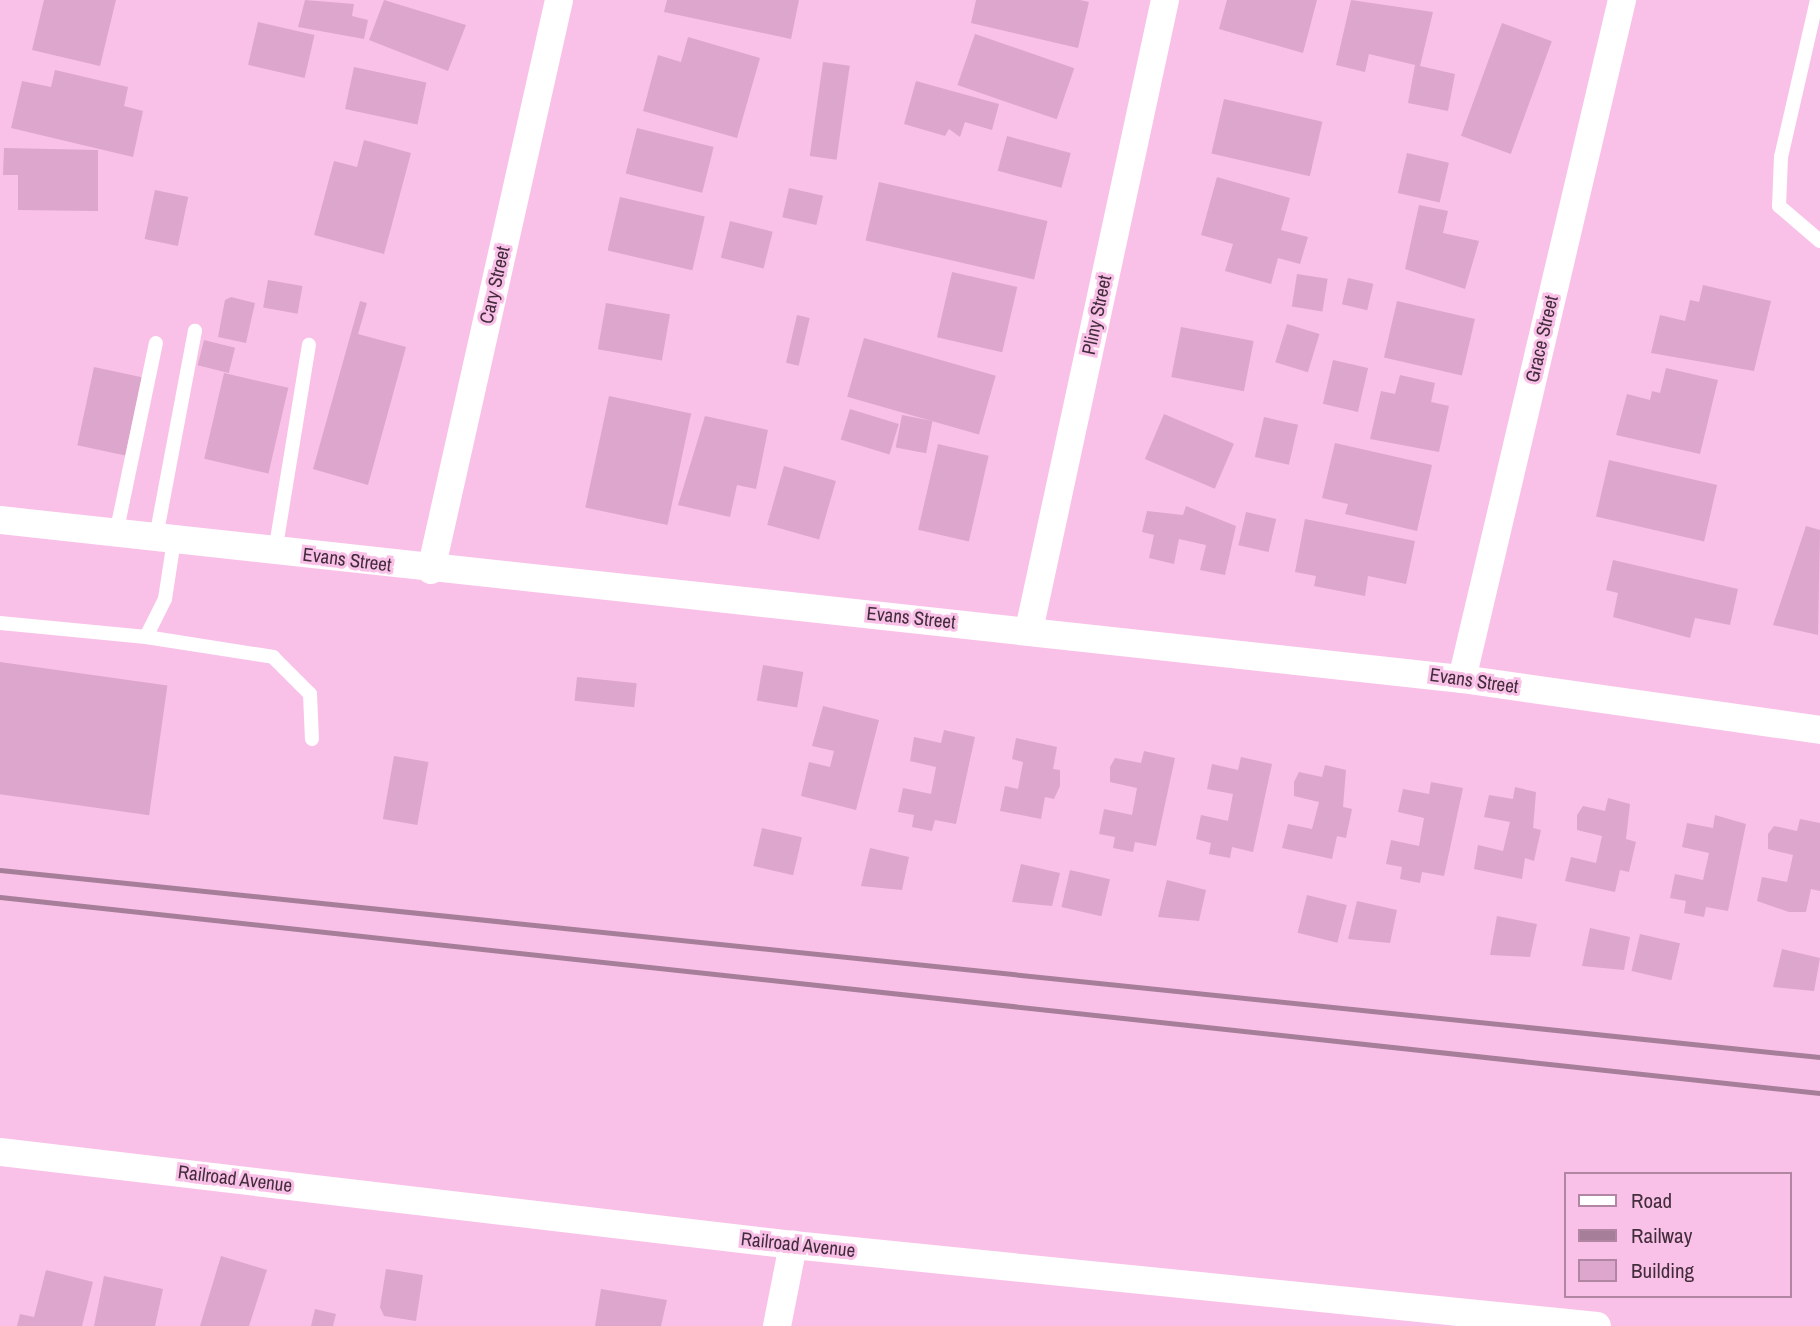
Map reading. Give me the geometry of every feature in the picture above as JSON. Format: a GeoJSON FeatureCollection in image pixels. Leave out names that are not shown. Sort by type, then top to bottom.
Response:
{"type":"FeatureCollection","features":[{"type":"Feature","properties":{"kind":"street","name":"Cary Street"},"geometry":{"type":"LineString","coordinates":[[431,570],[558,0]]}},
{"type":"Feature","properties":{"kind":"street","name":"Pliny Street"},"geometry":{"type":"LineString","coordinates":[[1029,630],[1165,0]]}},
{"type":"Feature","properties":{"kind":"street","name":"Grace Street"},"geometry":{"type":"LineString","coordinates":[[1462,679],[1622,0]]}},
{"type":"Feature","properties":{"kind":"street","name":"Evans Street"},"geometry":{"type":"LineString","coordinates":[[0,520],[431,570],[1029,630],[1462,679],[1820,730]]}},
{"type":"Feature","properties":{"kind":"street","name":"Railroad Avenue"},"geometry":{"type":"LineString","coordinates":[[0,1152],[1405,1317],[1597,1326]]}},
{"type":"Feature","properties":{"kind":"street"},"geometry":{"type":"LineString","coordinates":[[776,1326],[793,1245]]}},
{"type":"Feature","properties":{"kind":"lane"},"geometry":{"type":"LineString","coordinates":[[1817,0],[1781,157],[1779,206],[1820,241]]}},
{"type":"Feature","properties":{"kind":"lane"},"geometry":{"type":"LineString","coordinates":[[146,637],[165,599],[165,539],[195,331]]}},
{"type":"Feature","properties":{"kind":"lane"},"geometry":{"type":"LineString","coordinates":[[116,534],[156,343]]}},
{"type":"Feature","properties":{"kind":"lane"},"geometry":{"type":"LineString","coordinates":[[275,552],[309,345]]}},
{"type":"Feature","properties":{"kind":"lane"},"geometry":{"type":"LineString","coordinates":[[0,623],[146,637],[273,657],[310,694],[312,739]]}},
{"type":"Feature","properties":{"kind":"building"},"geometry":{"type":"Polygon","coordinates":[[[44,0],[116,0],[100,66],[32,50],[44,0]]]}},
{"type":"Feature","properties":{"kind":"building"},"geometry":{"type":"Polygon","coordinates":[[[305,0],[354,4],[352,16],[368,20],[364,39],[298,27],[305,0]]]}},
{"type":"Feature","properties":{"kind":"building"},"geometry":{"type":"Polygon","coordinates":[[[384,0],[466,25],[448,71],[369,40],[384,0]]]}},
{"type":"Feature","properties":{"kind":"building"},"geometry":{"type":"Polygon","coordinates":[[[667,0],[799,0],[791,39],[664,12],[667,0]]]}},
{"type":"Feature","properties":{"kind":"building"},"geometry":{"type":"Polygon","coordinates":[[[976,0],[1089,2],[1078,48],[971,23],[976,0]]]}},
{"type":"Feature","properties":{"kind":"building"},"geometry":{"type":"Polygon","coordinates":[[[1227,0],[1317,0],[1303,53],[1219,29],[1227,0]]]}},
{"type":"Feature","properties":{"kind":"building"},"geometry":{"type":"Polygon","coordinates":[[[1351,0],[1433,12],[1420,66],[1455,74],[1448,111],[1408,103],[1415,65],[1369,54],[1365,72],[1336,65],[1351,0]]]}},
{"type":"Feature","properties":{"kind":"building"},"geometry":{"type":"Polygon","coordinates":[[[258,22],[315,35],[305,78],[248,65],[258,22]]]}},
{"type":"Feature","properties":{"kind":"building"},"geometry":{"type":"Polygon","coordinates":[[[1502,23],[1552,41],[1511,154],[1461,136],[1502,23]]]}},
{"type":"Feature","properties":{"kind":"building"},"geometry":{"type":"Polygon","coordinates":[[[975,34],[1074,68],[1057,119],[957,85],[975,34]]]}},
{"type":"Feature","properties":{"kind":"building"},"geometry":{"type":"Polygon","coordinates":[[[688,37],[760,58],[737,138],[643,111],[658,55],[681,62],[688,37]]]}},
{"type":"Feature","properties":{"kind":"building"},"geometry":{"type":"Polygon","coordinates":[[[823,62],[850,66],[837,160],[810,156],[823,62]]]}},
{"type":"Feature","properties":{"kind":"building"},"geometry":{"type":"Polygon","coordinates":[[[354,67],[426,82],[417,124],[345,109],[354,67]]]}},
{"type":"Feature","properties":{"kind":"building"},"geometry":{"type":"Polygon","coordinates":[[[55,70],[128,87],[124,106],[143,111],[133,157],[11,128],[22,81],[51,87],[55,70]]]}},
{"type":"Feature","properties":{"kind":"building"},"geometry":{"type":"Polygon","coordinates":[[[916,81],[999,104],[992,130],[965,122],[960,137],[949,129],[945,136],[904,124],[916,81]]]}},
{"type":"Feature","properties":{"kind":"building"},"geometry":{"type":"Polygon","coordinates":[[[1224,99],[1322,122],[1310,176],[1211,154],[1224,99]]]}},
{"type":"Feature","properties":{"kind":"building"},"geometry":{"type":"Polygon","coordinates":[[[637,128],[714,147],[702,193],[626,174],[637,128]]]}},
{"type":"Feature","properties":{"kind":"building"},"geometry":{"type":"Polygon","coordinates":[[[1007,136],[1071,153],[1061,188],[998,171],[1007,136]]]}},
{"type":"Feature","properties":{"kind":"building"},"geometry":{"type":"Polygon","coordinates":[[[364,140],[411,153],[384,254],[314,235],[334,161],[357,167],[364,140]]]}},
{"type":"Feature","properties":{"kind":"building"},"geometry":{"type":"Polygon","coordinates":[[[4,148],[98,150],[98,211],[18,210],[18,175],[3,175],[4,148]]]}},
{"type":"Feature","properties":{"kind":"building"},"geometry":{"type":"Polygon","coordinates":[[[1407,153],[1449,163],[1440,203],[1398,193],[1407,153]]]}},
{"type":"Feature","properties":{"kind":"building"},"geometry":{"type":"Polygon","coordinates":[[[1217,177],[1290,198],[1281,230],[1308,237],[1300,264],[1278,258],[1271,284],[1225,271],[1233,244],[1201,235],[1217,177]]]}},
{"type":"Feature","properties":{"kind":"building"},"geometry":{"type":"Polygon","coordinates":[[[879,182],[1048,221],[1034,279],[866,240],[879,182]]]}},
{"type":"Feature","properties":{"kind":"building"},"geometry":{"type":"Polygon","coordinates":[[[789,188],[823,196],[816,225],[782,217],[789,188]]]}},
{"type":"Feature","properties":{"kind":"building"},"geometry":{"type":"Polygon","coordinates":[[[155,190],[188,197],[178,246],[145,239],[155,190]]]}},
{"type":"Feature","properties":{"kind":"building"},"geometry":{"type":"Polygon","coordinates":[[[620,197],[705,217],[692,270],[608,251],[620,197]]]}},
{"type":"Feature","properties":{"kind":"building"},"geometry":{"type":"Polygon","coordinates":[[[1419,205],[1448,211],[1443,233],[1479,241],[1465,289],[1405,269],[1419,205]]]}},
{"type":"Feature","properties":{"kind":"building"},"geometry":{"type":"Polygon","coordinates":[[[730,221],[773,232],[763,269],[721,258],[730,221]]]}},
{"type":"Feature","properties":{"kind":"building"},"geometry":{"type":"Polygon","coordinates":[[[952,272],[1017,287],[1002,352],[937,337],[952,272]]]}},
{"type":"Feature","properties":{"kind":"building"},"geometry":{"type":"Polygon","coordinates":[[[1297,274],[1328,279],[1322,311],[1292,307],[1297,274]]]}},
{"type":"Feature","properties":{"kind":"building"},"geometry":{"type":"Polygon","coordinates":[[[1348,278],[1373,284],[1367,310],[1342,304],[1348,278]]]}},
{"type":"Feature","properties":{"kind":"building"},"geometry":{"type":"Polygon","coordinates":[[[268,280],[302,286],[298,314],[263,308],[268,280]]]}},
{"type":"Feature","properties":{"kind":"building"},"geometry":{"type":"Polygon","coordinates":[[[1703,285],[1771,301],[1754,371],[1651,353],[1660,315],[1685,321],[1690,300],[1699,302],[1703,285]]]}},
{"type":"Feature","properties":{"kind":"building"},"geometry":{"type":"Polygon","coordinates":[[[231,297],[255,303],[246,343],[218,337],[225,300],[231,297]]]}},
{"type":"Feature","properties":{"kind":"building"},"geometry":{"type":"Polygon","coordinates":[[[360,301],[367,303],[358,334],[406,347],[368,485],[313,469],[360,301]]]}},
{"type":"Feature","properties":{"kind":"building"},"geometry":{"type":"Polygon","coordinates":[[[1397,301],[1475,319],[1462,376],[1384,358],[1397,301]]]}},
{"type":"Feature","properties":{"kind":"building"},"geometry":{"type":"Polygon","coordinates":[[[606,303],[670,314],[662,361],[598,349],[606,303]]]}},
{"type":"Feature","properties":{"kind":"building"},"geometry":{"type":"Polygon","coordinates":[[[797,315],[810,318],[799,366],[786,363],[797,315]]]}},
{"type":"Feature","properties":{"kind":"building"},"geometry":{"type":"Polygon","coordinates":[[[1287,324],[1320,334],[1308,372],[1275,362],[1287,324]]]}},
{"type":"Feature","properties":{"kind":"building"},"geometry":{"type":"Polygon","coordinates":[[[1181,327],[1254,341],[1244,391],[1171,377],[1181,327]]]}},
{"type":"Feature","properties":{"kind":"building"},"geometry":{"type":"Polygon","coordinates":[[[864,338],[996,376],[979,434],[847,397],[864,338]]]}},
{"type":"Feature","properties":{"kind":"building"},"geometry":{"type":"Polygon","coordinates":[[[204,340],[235,348],[229,373],[198,365],[204,340]]]}},
{"type":"Feature","properties":{"kind":"building"},"geometry":{"type":"Polygon","coordinates":[[[1333,360],[1368,368],[1358,412],[1323,404],[1333,360]]]}},
{"type":"Feature","properties":{"kind":"building"},"geometry":{"type":"Polygon","coordinates":[[[94,367],[142,377],[125,455],[77,445],[94,367]]]}},
{"type":"Feature","properties":{"kind":"building"},"geometry":{"type":"Polygon","coordinates":[[[1666,368],[1718,380],[1700,454],[1616,435],[1627,394],[1650,400],[1652,391],[1660,393],[1666,368]]]}},
{"type":"Feature","properties":{"kind":"building"},"geometry":{"type":"Polygon","coordinates":[[[224,373],[288,388],[269,474],[204,459],[224,373]]]}},
{"type":"Feature","properties":{"kind":"building"},"geometry":{"type":"Polygon","coordinates":[[[1400,375],[1435,383],[1431,402],[1449,406],[1439,452],[1370,439],[1381,391],[1395,394],[1400,375]]]}},
{"type":"Feature","properties":{"kind":"building"},"geometry":{"type":"Polygon","coordinates":[[[609,396],[691,413],[667,525],[585,508],[609,396]]]}},
{"type":"Feature","properties":{"kind":"building"},"geometry":{"type":"Polygon","coordinates":[[[850,409],[899,424],[889,455],[841,440],[850,409]]]}},
{"type":"Feature","properties":{"kind":"building"},"geometry":{"type":"Polygon","coordinates":[[[1164,414],[1234,444],[1215,489],[1145,459],[1164,414]]]}},
{"type":"Feature","properties":{"kind":"building"},"geometry":{"type":"Polygon","coordinates":[[[902,415],[932,421],[926,453],[896,447],[902,415]]]}},
{"type":"Feature","properties":{"kind":"building"},"geometry":{"type":"Polygon","coordinates":[[[705,416],[768,430],[756,489],[737,485],[730,517],[678,505],[705,416]]]}},
{"type":"Feature","properties":{"kind":"building"},"geometry":{"type":"Polygon","coordinates":[[[1264,417],[1298,425],[1289,465],[1255,457],[1264,417]]]}},
{"type":"Feature","properties":{"kind":"building"},"geometry":{"type":"Polygon","coordinates":[[[1335,443],[1432,465],[1417,531],[1345,514],[1348,504],[1322,498],[1335,443]]]}},
{"type":"Feature","properties":{"kind":"building"},"geometry":{"type":"Polygon","coordinates":[[[938,444],[989,456],[969,541],[918,530],[938,444]]]}},
{"type":"Feature","properties":{"kind":"building"},"geometry":{"type":"Polygon","coordinates":[[[1609,460],[1717,485],[1704,541],[1596,517],[1609,460]]]}},
{"type":"Feature","properties":{"kind":"building"},"geometry":{"type":"Polygon","coordinates":[[[784,466],[836,481],[819,540],[767,525],[784,466]]]}},
{"type":"Feature","properties":{"kind":"building"},"geometry":{"type":"Polygon","coordinates":[[[1186,506],[1236,526],[1225,575],[1200,570],[1206,545],[1179,539],[1174,564],[1149,558],[1154,535],[1142,532],[1147,511],[1183,515],[1186,506]]]}},
{"type":"Feature","properties":{"kind":"building"},"geometry":{"type":"Polygon","coordinates":[[[1246,512],[1276,519],[1269,552],[1238,545],[1246,512]]]}},
{"type":"Feature","properties":{"kind":"building"},"geometry":{"type":"Polygon","coordinates":[[[1305,519],[1415,541],[1406,584],[1368,576],[1365,596],[1314,586],[1316,576],[1295,572],[1305,519]]]}},
{"type":"Feature","properties":{"kind":"building"},"geometry":{"type":"Polygon","coordinates":[[[1806,526],[1820,530],[1818,635],[1773,625],[1806,526]]]}},
{"type":"Feature","properties":{"kind":"building"},"geometry":{"type":"Polygon","coordinates":[[[1613,560],[1738,589],[1730,625],[1695,618],[1690,638],[1613,617],[1618,593],[1606,590],[1613,560]]]}},
{"type":"Feature","properties":{"kind":"building"},"geometry":{"type":"Polygon","coordinates":[[[0,662],[167,686],[149,815],[0,794],[0,662]]]}},
{"type":"Feature","properties":{"kind":"building"},"geometry":{"type":"Polygon","coordinates":[[[763,665],[803,672],[797,708],[757,700],[763,665]]]}},
{"type":"Feature","properties":{"kind":"building"},"geometry":{"type":"Polygon","coordinates":[[[577,677],[637,683],[634,707],[574,701],[577,677]]]}},
{"type":"Feature","properties":{"kind":"building"},"geometry":{"type":"Polygon","coordinates":[[[823,706],[879,720],[856,810],[801,796],[809,762],[830,767],[834,751],[812,746],[823,706]]]}},
{"type":"Feature","properties":{"kind":"building"},"geometry":{"type":"Polygon","coordinates":[[[944,730],[975,737],[956,824],[935,820],[932,831],[912,827],[914,815],[898,812],[903,788],[931,794],[936,767],[910,761],[914,737],[941,743],[944,730]]]}},
{"type":"Feature","properties":{"kind":"building"},"geometry":{"type":"Polygon","coordinates":[[[1016,738],[1057,747],[1053,769],[1060,770],[1060,786],[1054,799],[1045,797],[1041,819],[1000,811],[1005,786],[1018,789],[1023,762],[1012,759],[1016,738]]]}},
{"type":"Feature","properties":{"kind":"building"},"geometry":{"type":"Polygon","coordinates":[[[1144,751],[1175,758],[1156,846],[1135,842],[1133,852],[1113,848],[1115,837],[1099,834],[1104,809],[1132,815],[1137,788],[1110,782],[1110,767],[1115,758],[1141,763],[1144,751]]]}},
{"type":"Feature","properties":{"kind":"building"},"geometry":{"type":"Polygon","coordinates":[[[394,756],[428,762],[417,825],[383,819],[394,756]]]}},
{"type":"Feature","properties":{"kind":"building"},"geometry":{"type":"Polygon","coordinates":[[[1241,757],[1272,764],[1253,852],[1232,847],[1230,858],[1209,854],[1211,843],[1196,839],[1201,815],[1228,821],[1233,794],[1207,789],[1212,764],[1238,770],[1241,757]]]}},
{"type":"Feature","properties":{"kind":"building"},"geometry":{"type":"Polygon","coordinates":[[[1325,765],[1346,770],[1343,807],[1352,809],[1346,838],[1337,836],[1332,859],[1282,848],[1288,824],[1312,829],[1319,802],[1294,796],[1294,782],[1299,772],[1322,777],[1325,765]]]}},
{"type":"Feature","properties":{"kind":"building"},"geometry":{"type":"Polygon","coordinates":[[[1431,782],[1463,788],[1444,876],[1422,872],[1420,883],[1400,879],[1402,867],[1386,864],[1391,840],[1419,846],[1424,818],[1398,812],[1403,789],[1429,794],[1431,782]]]}},
{"type":"Feature","properties":{"kind":"building"},"geometry":{"type":"Polygon","coordinates":[[[1515,787],[1536,792],[1533,828],[1541,830],[1534,861],[1525,858],[1522,879],[1474,869],[1478,845],[1503,851],[1510,822],[1484,817],[1489,795],[1513,799],[1515,787]]]}},
{"type":"Feature","properties":{"kind":"building"},"geometry":{"type":"Polygon","coordinates":[[[1608,798],[1630,804],[1626,839],[1636,842],[1629,872],[1620,870],[1615,892],[1565,881],[1571,857],[1596,863],[1602,836],[1577,830],[1577,815],[1583,806],[1605,811],[1608,798]]]}},
{"type":"Feature","properties":{"kind":"building"},"geometry":{"type":"Polygon","coordinates":[[[1715,815],[1746,824],[1728,911],[1706,907],[1704,917],[1684,913],[1686,901],[1670,898],[1675,874],[1703,880],[1709,853],[1682,847],[1687,823],[1713,828],[1715,815]]]}},
{"type":"Feature","properties":{"kind":"building"},"geometry":{"type":"Polygon","coordinates":[[[1800,819],[1820,823],[1820,891],[1811,889],[1806,912],[1789,912],[1757,901],[1762,877],[1787,882],[1793,855],[1768,849],[1768,834],[1774,826],[1797,831],[1800,819]]]}},
{"type":"Feature","properties":{"kind":"building"},"geometry":{"type":"Polygon","coordinates":[[[762,828],[802,837],[793,875],[753,866],[762,828]]]}},
{"type":"Feature","properties":{"kind":"building"},"geometry":{"type":"Polygon","coordinates":[[[870,848],[909,857],[902,890],[861,886],[870,848]]]}},
{"type":"Feature","properties":{"kind":"building"},"geometry":{"type":"Polygon","coordinates":[[[1021,864],[1060,873],[1052,906],[1012,902],[1021,864]]]}},
{"type":"Feature","properties":{"kind":"building"},"geometry":{"type":"Polygon","coordinates":[[[1070,870],[1110,879],[1101,916],[1061,907],[1070,870]]]}},
{"type":"Feature","properties":{"kind":"building"},"geometry":{"type":"Polygon","coordinates":[[[1167,880],[1206,890],[1199,921],[1158,917],[1167,880]]]}},
{"type":"Feature","properties":{"kind":"building"},"geometry":{"type":"Polygon","coordinates":[[[1307,895],[1347,905],[1337,943],[1298,933],[1307,895]]]}},
{"type":"Feature","properties":{"kind":"building"},"geometry":{"type":"Polygon","coordinates":[[[1357,901],[1397,910],[1390,943],[1348,939],[1357,901]]]}},
{"type":"Feature","properties":{"kind":"building"},"geometry":{"type":"Polygon","coordinates":[[[1497,916],[1537,924],[1530,957],[1490,955],[1497,916]]]}},
{"type":"Feature","properties":{"kind":"building"},"geometry":{"type":"Polygon","coordinates":[[[1590,928],[1630,937],[1624,970],[1582,966],[1590,928]]]}},
{"type":"Feature","properties":{"kind":"building"},"geometry":{"type":"Polygon","coordinates":[[[1640,934],[1680,943],[1671,980],[1631,971],[1640,934]]]}},
{"type":"Feature","properties":{"kind":"building"},"geometry":{"type":"Polygon","coordinates":[[[1782,949],[1820,958],[1814,991],[1773,987],[1782,949]]]}},
{"type":"Feature","properties":{"kind":"building"},"geometry":{"type":"Polygon","coordinates":[[[221,1256],[267,1270],[249,1326],[200,1326],[221,1256]]]}},
{"type":"Feature","properties":{"kind":"building"},"geometry":{"type":"Polygon","coordinates":[[[386,1269],[423,1275],[416,1321],[384,1316],[380,1307],[386,1269]]]}},
{"type":"Feature","properties":{"kind":"building"},"geometry":{"type":"Polygon","coordinates":[[[46,1270],[93,1282],[82,1326],[17,1326],[20,1314],[34,1317],[46,1270]]]}},
{"type":"Feature","properties":{"kind":"building"},"geometry":{"type":"Polygon","coordinates":[[[104,1276],[163,1289],[155,1326],[94,1326],[104,1276]]]}},
{"type":"Feature","properties":{"kind":"building"},"geometry":{"type":"Polygon","coordinates":[[[601,1289],[667,1300],[661,1326],[595,1326],[601,1289]]]}},
{"type":"Feature","properties":{"kind":"building"},"geometry":{"type":"Polygon","coordinates":[[[315,1309],[336,1314],[333,1326],[311,1326],[315,1309]]]}},
{"type":"Feature","properties":{"kind":"railway"},"geometry":{"type":"LineString","coordinates":[[0,870],[1820,1057]]}},
{"type":"Feature","properties":{"kind":"railway"},"geometry":{"type":"LineString","coordinates":[[0,897],[1820,1093]]}}]}
